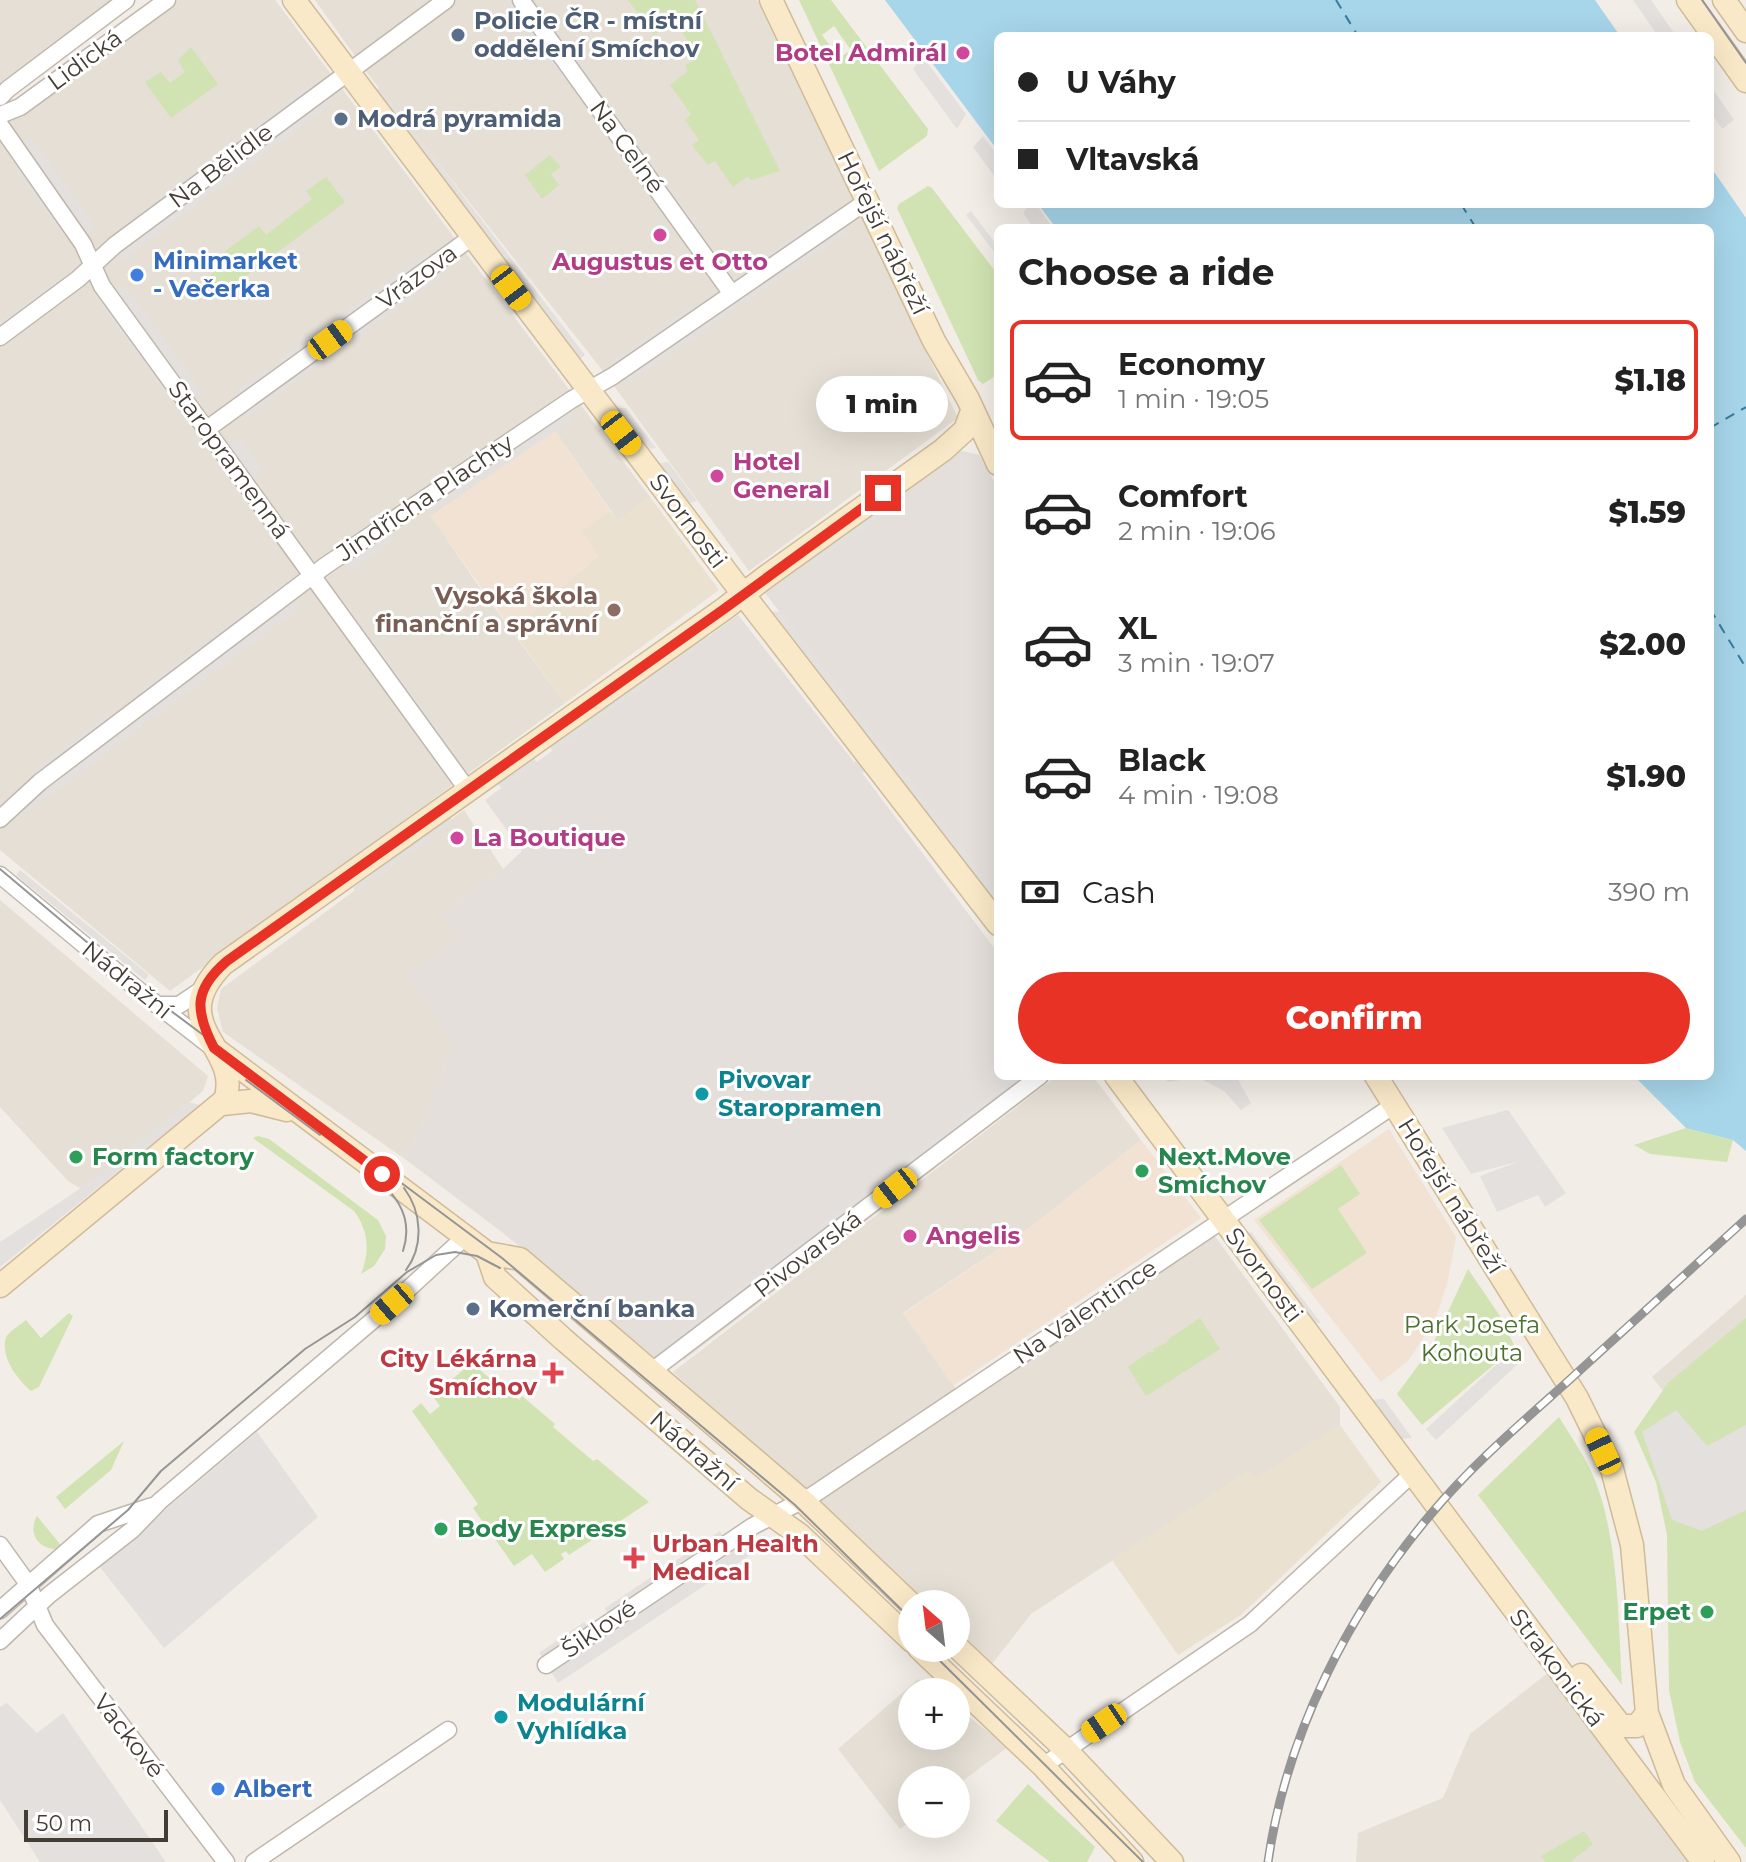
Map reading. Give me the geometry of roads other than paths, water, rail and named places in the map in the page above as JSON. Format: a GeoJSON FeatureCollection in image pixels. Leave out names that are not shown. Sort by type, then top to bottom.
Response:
{"type":"FeatureCollection","features":[{"type":"Feature","properties":{"kind":"main road","name":"Svornosti"},"geometry":{"type":"LineString","coordinates":[[294,0],[743,594],[994,919]]}},
{"type":"Feature","properties":{"kind":"main road","name":"Hořejší nábřeží"},"geometry":{"type":"LineString","coordinates":[[771,0],[934,341],[994,456]]}},
{"type":"Feature","properties":{"kind":"main road"},"geometry":{"type":"LineString","coordinates":[[1688,0],[1711,32]]}},
{"type":"Feature","properties":{"kind":"main road"},"geometry":{"type":"LineString","coordinates":[[1724,0],[1746,31]]}},
{"type":"Feature","properties":{"kind":"main road"},"geometry":{"type":"LineString","coordinates":[[1714,36],[1746,81]]}},
{"type":"Feature","properties":{"kind":"main road"},"geometry":{"type":"LineString","coordinates":[[0,1286],[222,1104],[227,1095],[227,1082],[200,1013],[203,989],[227,961],[957,440],[965,430],[972,411]]}},
{"type":"Feature","properties":{"kind":"main road","name":"Nádražní"},"geometry":{"type":"LineString","coordinates":[[214,1048],[487,1253],[520,1259],[803,1501],[898,1592]]}},
{"type":"Feature","properties":{"kind":"main road","name":"Svornosti"},"geometry":{"type":"LineString","coordinates":[[1119,1080],[1412,1474]]}},
{"type":"Feature","properties":{"kind":"main road","name":"Hořejší nábřeží"},"geometry":{"type":"LineString","coordinates":[[1378,1080],[1551,1356],[1612,1469],[1624,1508],[1636,1580],[1647,1713]]}},
{"type":"Feature","properties":{"kind":"main road"},"geometry":{"type":"LineString","coordinates":[[222,1104],[251,1101],[299,1113]]}},
{"type":"Feature","properties":{"kind":"main road","name":"Nádražní"},"geometry":{"type":"LineString","coordinates":[[487,1253],[495,1277],[749,1499],[800,1535],[898,1628]]}},
{"type":"Feature","properties":{"kind":"main road","name":"Strakonická"},"geometry":{"type":"LineString","coordinates":[[1412,1474],[1703,1862]]}},
{"type":"Feature","properties":{"kind":"main road"},"geometry":{"type":"LineString","coordinates":[[1540,1645],[1577,1669],[1621,1726],[1637,1726],[1647,1713]]}},
{"type":"Feature","properties":{"kind":"main road"},"geometry":{"type":"LineString","coordinates":[[970,1659],[1065,1749],[1172,1862]]}},
{"type":"Feature","properties":{"kind":"main road"},"geometry":{"type":"LineString","coordinates":[[934,1662],[1043,1766],[1132,1862]]}},
{"type":"Feature","properties":{"kind":"main road"},"geometry":{"type":"LineString","coordinates":[[1647,1713],[1674,1785],[1729,1862]]}},
{"type":"Feature","properties":{"kind":"street","name":"Lidická"},"geometry":{"type":"LineString","coordinates":[[0,97],[126,0]]}},
{"type":"Feature","properties":{"kind":"street","name":"Lidická"},"geometry":{"type":"LineString","coordinates":[[0,115],[20,107],[167,0]]}},
{"type":"Feature","properties":{"kind":"street","name":"Na Bělidle"},"geometry":{"type":"LineString","coordinates":[[0,337],[115,245],[446,0]]}},
{"type":"Feature","properties":{"kind":"street","name":"Na Celné"},"geometry":{"type":"LineString","coordinates":[[521,0],[732,294]]}},
{"type":"Feature","properties":{"kind":"street","name":"Staropramenná"},"geometry":{"type":"LineString","coordinates":[[0,125],[83,244],[102,286],[467,789]]}},
{"type":"Feature","properties":{"kind":"street","name":"Jindřicha Plachty"},"geometry":{"type":"LineString","coordinates":[[0,819],[40,782],[312,576],[613,376],[867,201]]}},
{"type":"Feature","properties":{"kind":"street","name":"Vrázova"},"geometry":{"type":"LineString","coordinates":[[207,429],[472,237]]}},
{"type":"Feature","properties":{"kind":"street","name":"Nádražní"},"geometry":{"type":"LineString","coordinates":[[0,875],[214,1048]]}},
{"type":"Feature","properties":{"kind":"street"},"geometry":{"type":"LineString","coordinates":[[157,1005],[179,1005],[203,989]]}},
{"type":"Feature","properties":{"kind":"street","name":"Pivovarská"},"geometry":{"type":"LineString","coordinates":[[654,1373],[661,1364],[1035,1080]]}},
{"type":"Feature","properties":{"kind":"street","name":"Na Valentince"},"geometry":{"type":"LineString","coordinates":[[773,1516],[803,1501],[1394,1105]]}},
{"type":"Feature","properties":{"kind":"street"},"geometry":{"type":"LineString","coordinates":[[0,1641],[37,1606],[121,1539],[160,1501],[392,1304],[466,1236]]}},
{"type":"Feature","properties":{"kind":"street"},"geometry":{"type":"LineString","coordinates":[[1043,1766],[1250,1624],[1412,1474]]}},
{"type":"Feature","properties":{"kind":"street"},"geometry":{"type":"LineString","coordinates":[[0,1610],[98,1524],[146,1509],[160,1501]]}},
{"type":"Feature","properties":{"kind":"street","name":"Šiklové"},"geometry":{"type":"LineString","coordinates":[[546,1665],[753,1526],[773,1516]]}},
{"type":"Feature","properties":{"kind":"street","name":"Vackové"},"geometry":{"type":"LineString","coordinates":[[0,1545],[28,1584],[40,1617],[226,1862]]}},
{"type":"Feature","properties":{"kind":"street"},"geometry":{"type":"LineString","coordinates":[[254,1862],[448,1730]]}},
{"type":"Feature","properties":{"kind":"water"},"geometry":{"type":"Polygon","coordinates":[[[885,0],[1595,0],[1617,32],[994,32],[994,146],[885,0]]]}},
{"type":"Feature","properties":{"kind":"water"},"geometry":{"type":"Polygon","coordinates":[[[1714,172],[1746,218],[1746,1151],[1733,1140],[1686,1128],[1638,1080],[1714,1080],[1714,224],[1053,224],[1041,208],[1714,208],[1714,172]]]}},
{"type":"Feature","properties":{"kind":"tram line"},"geometry":{"type":"LineString","coordinates":[[1702,0],[1746,63]]}},
{"type":"Feature","properties":{"kind":"tram line"},"geometry":{"type":"LineString","coordinates":[[0,869],[151,996],[502,1258],[795,1505],[898,1606]]}},
{"type":"Feature","properties":{"kind":"tram line"},"geometry":{"type":"LineString","coordinates":[[246,1080],[320,1135]]}},
{"type":"Feature","properties":{"kind":"tram line"},"geometry":{"type":"LineString","coordinates":[[368,1170],[386,1187],[404,1215],[406,1238],[403,1251]]}},
{"type":"Feature","properties":{"kind":"tram line"},"geometry":{"type":"LineString","coordinates":[[404,1188],[414,1208],[418,1229],[416,1250],[406,1270]]}},
{"type":"Feature","properties":{"kind":"tram line"},"geometry":{"type":"LineString","coordinates":[[0,1619],[128,1510],[161,1471],[305,1349],[355,1317],[407,1272],[436,1255],[455,1252],[477,1256],[500,1268]]}},
{"type":"Feature","properties":{"kind":"tram line"},"geometry":{"type":"LineString","coordinates":[[941,1662],[1143,1862]]}},
{"type":"Feature","properties":{"kind":"railway"},"geometry":{"type":"LineString","coordinates":[[1268,1862],[1277,1815],[1306,1722],[1348,1633],[1401,1552],[1479,1462],[1746,1219]]}},
{"type":"Feature","properties":{"kind":"place","name":"Policie ČR - místní oddělení Smíchov"},"geometry":{"type":"Point","coordinates":[458,35]}},
{"type":"Feature","properties":{"kind":"place","name":"Botel Admirál"},"geometry":{"type":"Point","coordinates":[963,53]}},
{"type":"Feature","properties":{"kind":"place","name":"Modrá pyramida"},"geometry":{"type":"Point","coordinates":[341,119]}},
{"type":"Feature","properties":{"kind":"place","name":"Augustus et Otto"},"geometry":{"type":"Point","coordinates":[660,235]}},
{"type":"Feature","properties":{"kind":"place","name":"Minimarket - Večerka"},"geometry":{"type":"Point","coordinates":[137,275]}},
{"type":"Feature","properties":{"kind":"place","name":"Hotel General"},"geometry":{"type":"Point","coordinates":[717,476]}},
{"type":"Feature","properties":{"kind":"place","name":"Vysoká škola finanční a správní"},"geometry":{"type":"Point","coordinates":[614,610]}},
{"type":"Feature","properties":{"kind":"place","name":"La Boutique"},"geometry":{"type":"Point","coordinates":[457,838]}},
{"type":"Feature","properties":{"kind":"place","name":"Pivovar Staropramen"},"geometry":{"type":"Point","coordinates":[702,1094]}},
{"type":"Feature","properties":{"kind":"place","name":"Form factory"},"geometry":{"type":"Point","coordinates":[76,1157]}},
{"type":"Feature","properties":{"kind":"place","name":"Next.Move Smíchov"},"geometry":{"type":"Point","coordinates":[1142,1171]}},
{"type":"Feature","properties":{"kind":"place","name":"Angelis"},"geometry":{"type":"Point","coordinates":[910,1236]}},
{"type":"Feature","properties":{"kind":"place","name":"Komerční banka"},"geometry":{"type":"Point","coordinates":[473,1309]}},
{"type":"Feature","properties":{"kind":"place","name":"City Lékárna Smíchov"},"geometry":{"type":"Point","coordinates":[553,1373]}},
{"type":"Feature","properties":{"kind":"place","name":"Body Express"},"geometry":{"type":"Point","coordinates":[441,1529]}},
{"type":"Feature","properties":{"kind":"place","name":"Urban Health Medical"},"geometry":{"type":"Point","coordinates":[634,1558]}},
{"type":"Feature","properties":{"kind":"place","name":"Erpet"},"geometry":{"type":"Point","coordinates":[1707,1612]}},
{"type":"Feature","properties":{"kind":"place","name":"Modulární Vyhlídka"},"geometry":{"type":"Point","coordinates":[501,1717]}},
{"type":"Feature","properties":{"kind":"place","name":"Albert"},"geometry":{"type":"Point","coordinates":[218,1789]}},
{"type":"Feature","properties":{"kind":"park label","name":"Park Josefa Kohouta"},"geometry":{"type":"Point","coordinates":[1472,1339]}}]}
